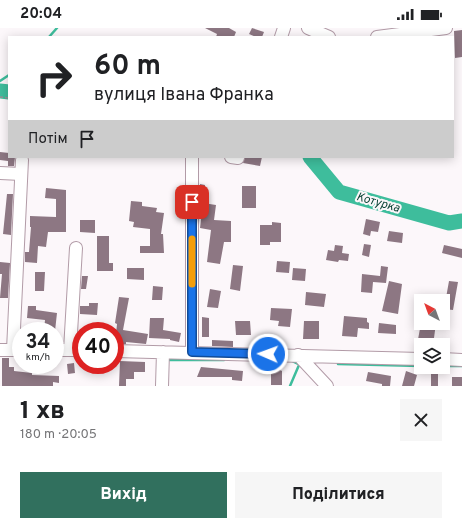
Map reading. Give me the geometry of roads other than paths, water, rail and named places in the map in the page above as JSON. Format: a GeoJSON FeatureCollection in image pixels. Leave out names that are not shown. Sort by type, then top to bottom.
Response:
{"type":"FeatureCollection","features":[{"type":"Feature","properties":{"kind":"street"},"geometry":{"type":"LineString","coordinates":[[308,28],[327,36]]}},
{"type":"Feature","properties":{"kind":"street"},"geometry":{"type":"LineString","coordinates":[[385,36],[446,28]]}},
{"type":"Feature","properties":{"kind":"street"},"geometry":{"type":"LineString","coordinates":[[192,158],[192,352]]}},
{"type":"Feature","properties":{"kind":"street"},"geometry":{"type":"LineString","coordinates":[[18,322],[22,160]]}},
{"type":"Feature","properties":{"kind":"street"},"geometry":{"type":"LineString","coordinates":[[0,174],[21,174]]}},
{"type":"Feature","properties":{"kind":"street"},"geometry":{"type":"LineString","coordinates":[[75,322],[76,248]]}},
{"type":"Feature","properties":{"kind":"street"},"geometry":{"type":"LineString","coordinates":[[0,350],[12,350]]}},
{"type":"Feature","properties":{"kind":"street"},"geometry":{"type":"LineString","coordinates":[[124,351],[414,358]]}},
{"type":"Feature","properties":{"kind":"street"},"geometry":{"type":"LineString","coordinates":[[162,386],[163,352]]}},
{"type":"Feature","properties":{"kind":"street"},"geometry":{"type":"LineString","coordinates":[[298,355],[327,386]]}},
{"type":"Feature","properties":{"kind":"street"},"geometry":{"type":"LineString","coordinates":[[450,359],[462,360]]}},
{"type":"Feature","properties":{"kind":"waterway"},"geometry":{"type":"LineString","coordinates":[[50,36],[57,28]]}},
{"type":"Feature","properties":{"kind":"waterway"},"geometry":{"type":"LineString","coordinates":[[0,81],[8,76]]}},
{"type":"Feature","properties":{"kind":"waterway","name":"Котурка"},"geometry":{"type":"LineString","coordinates":[[0,91],[8,92]]}},
{"type":"Feature","properties":{"kind":"waterway","name":"Котурка"},"geometry":{"type":"LineString","coordinates":[[311,158],[339,192],[449,223],[462,221]]}},
{"type":"Feature","properties":{"kind":"waterway"},"geometry":{"type":"LineString","coordinates":[[168,360],[224,360]]}},
{"type":"Feature","properties":{"kind":"waterway"},"geometry":{"type":"LineString","coordinates":[[292,361],[300,365]]}},
{"type":"Feature","properties":{"kind":"waterway"},"geometry":{"type":"LineString","coordinates":[[338,364],[414,366]]}},
{"type":"Feature","properties":{"kind":"waterway"},"geometry":{"type":"LineString","coordinates":[[290,386],[299,365]]}},
{"type":"Feature","properties":{"kind":"waterway"},"geometry":{"type":"LineString","coordinates":[[450,366],[462,366]]}}]}
